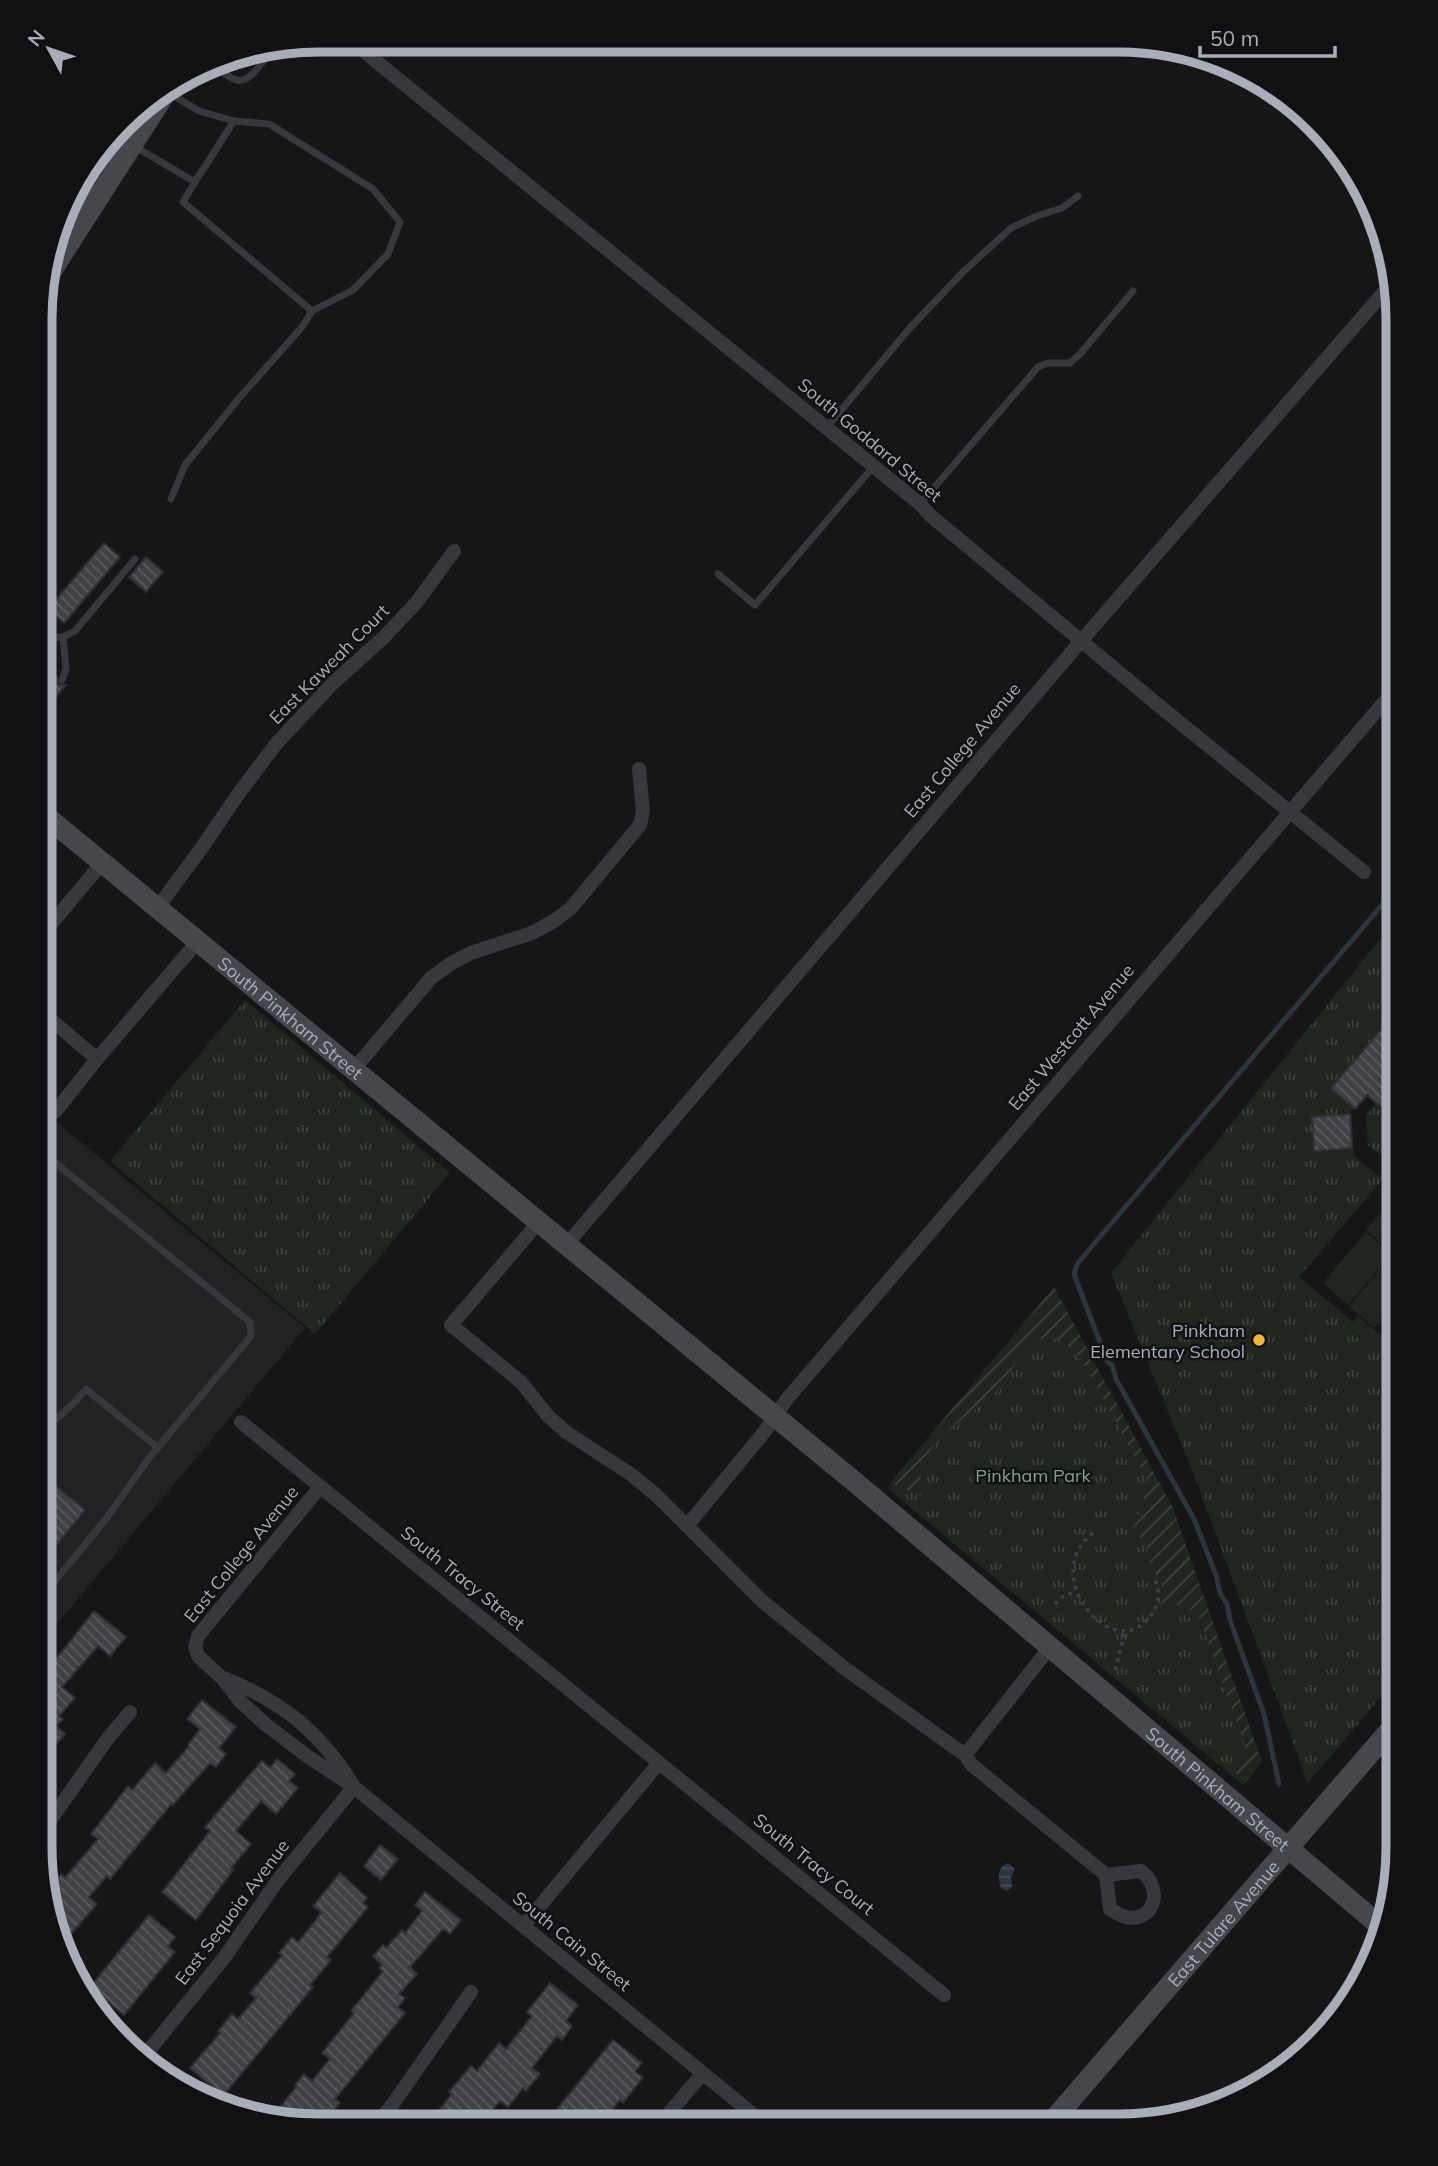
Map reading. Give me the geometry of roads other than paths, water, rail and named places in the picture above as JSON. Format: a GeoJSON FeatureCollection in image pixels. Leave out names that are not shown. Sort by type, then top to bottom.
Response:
{"type":"FeatureCollection","features":[{"type":"Feature","properties":{"kind":"street","name":"South Goddard Street"},"geometry":{"type":"LineString","coordinates":[[365,52],[920,504],[1163,709],[1364,872]]}},
{"type":"Feature","properties":{"kind":"street"},"geometry":{"type":"LineString","coordinates":[[60,257],[153,111]]}},
{"type":"Feature","properties":{"kind":"street","name":"East College Avenue"},"geometry":{"type":"LineString","coordinates":[[567,1244],[1082,640],[1384,292]]}},
{"type":"Feature","properties":{"kind":"street","name":"East Kaweah Court"},"geometry":{"type":"LineString","coordinates":[[158,907],[276,744],[332,684],[383,638],[417,602],[454,551]]}},
{"type":"Feature","properties":{"kind":"street","name":"East Westcott Avenue"},"geometry":{"type":"LineString","coordinates":[[776,1416],[787,1399],[1386,699]]}},
{"type":"Feature","properties":{"kind":"street"},"geometry":{"type":"LineString","coordinates":[[354,1069],[431,978],[471,953],[532,933],[571,908],[640,825],[643,811],[639,769]]}},
{"type":"Feature","properties":{"kind":"street","name":"South Pinkham Street"},"geometry":{"type":"LineString","coordinates":[[52,821],[776,1416],[1375,1921]]}},
{"type":"Feature","properties":{"kind":"street"},"geometry":{"type":"LineString","coordinates":[[52,923],[102,863]]}},
{"type":"Feature","properties":{"kind":"street"},"geometry":{"type":"LineString","coordinates":[[55,1112],[198,941]]}},
{"type":"Feature","properties":{"kind":"street"},"geometry":{"type":"LineString","coordinates":[[52,1021],[97,1059]]}},
{"type":"Feature","properties":{"kind":"street"},"geometry":{"type":"LineString","coordinates":[[539,1222],[451,1325],[521,1382],[548,1416],[566,1432],[632,1475],[762,1601],[843,1667],[965,1755],[980,1771],[1106,1875]]}},
{"type":"Feature","properties":{"kind":"street"},"geometry":{"type":"LineString","coordinates":[[687,1526],[776,1416]]}},
{"type":"Feature","properties":{"kind":"street","name":"South Tracy Street"},"geometry":{"type":"LineString","coordinates":[[242,1422],[659,1763]]}},
{"type":"Feature","properties":{"kind":"street","name":"East College Avenue"},"geometry":{"type":"LineString","coordinates":[[195,1647],[205,1626],[320,1487]]}},
{"type":"Feature","properties":{"kind":"street"},"geometry":{"type":"LineString","coordinates":[[965,1755],[1051,1646]]}},
{"type":"Feature","properties":{"kind":"street","name":"South Cain Street"},"geometry":{"type":"LineString","coordinates":[[195,1647],[198,1656],[265,1724],[325,1770],[354,1787],[753,2114]]}},
{"type":"Feature","properties":{"kind":"street","name":"South Cain Street"},"geometry":{"type":"LineString","coordinates":[[222,1678],[256,1691],[291,1714],[322,1741],[338,1760],[354,1787]]}},
{"type":"Feature","properties":{"kind":"street"},"geometry":{"type":"LineString","coordinates":[[52,1818],[108,1738],[130,1712]]}},
{"type":"Feature","properties":{"kind":"street","name":"East Tulare Avenue"},"geometry":{"type":"LineString","coordinates":[[1058,2114],[1386,1735]]}},
{"type":"Feature","properties":{"kind":"street"},"geometry":{"type":"LineString","coordinates":[[524,1925],[659,1763]]}},
{"type":"Feature","properties":{"kind":"street","name":"South Tracy Court"},"geometry":{"type":"LineString","coordinates":[[659,1763],[944,1995]]}},
{"type":"Feature","properties":{"kind":"street","name":"East Sequoia Avenue"},"geometry":{"type":"LineString","coordinates":[[148,2051],[224,1958],[278,1880],[354,1787]]}},
{"type":"Feature","properties":{"kind":"street"},"geometry":{"type":"LineString","coordinates":[[385,2114],[471,1993]]}},
{"type":"Feature","properties":{"kind":"street"},"geometry":{"type":"LineString","coordinates":[[668,2114],[703,2073]]}},
{"type":"Feature","properties":{"kind":"lane"},"geometry":{"type":"LineString","coordinates":[[222,71],[236,80],[243,80],[250,76],[264,59]]}},
{"type":"Feature","properties":{"kind":"lane"},"geometry":{"type":"LineString","coordinates":[[171,499],[185,465],[240,397],[302,327],[312,311],[353,290],[380,263],[388,254],[400,222],[373,189],[269,124],[234,121],[199,111],[173,96]]}},
{"type":"Feature","properties":{"kind":"lane"},"geometry":{"type":"LineString","coordinates":[[234,121],[183,202],[312,311]]}},
{"type":"Feature","properties":{"kind":"lane"},"geometry":{"type":"LineString","coordinates":[[132,144],[195,182]]}},
{"type":"Feature","properties":{"kind":"lane"},"geometry":{"type":"LineString","coordinates":[[826,428],[909,329],[963,272],[1001,237],[1037,216],[1062,208],[1078,196]]}},
{"type":"Feature","properties":{"kind":"lane"},"geometry":{"type":"LineString","coordinates":[[920,504],[1038,367],[1048,363],[1070,363],[1133,291]]}},
{"type":"Feature","properties":{"kind":"lane"},"geometry":{"type":"LineString","coordinates":[[718,574],[755,605],[873,467]]}},
{"type":"Feature","properties":{"kind":"lane"},"geometry":{"type":"LineString","coordinates":[[52,638],[63,637],[75,631],[135,559]]}},
{"type":"Feature","properties":{"kind":"lane"},"geometry":{"type":"LineString","coordinates":[[62,680],[66,668],[63,637]]}},
{"type":"Feature","properties":{"kind":"lane"},"geometry":{"type":"LineString","coordinates":[[52,1160],[250,1322],[251,1336],[141,1468],[106,1519],[52,1585]]}},
{"type":"Feature","properties":{"kind":"lane"},"geometry":{"type":"LineString","coordinates":[[52,1424],[86,1389],[158,1448]]}},
{"type":"Feature","properties":{"kind":"waterway"},"geometry":{"type":"LineString","coordinates":[[1279,1784],[1264,1714],[1230,1620],[1227,1604],[1220,1593],[1216,1575],[1194,1519],[1116,1379],[1112,1365],[1107,1361],[1074,1274],[1077,1264],[1386,900]]}},
{"type":"Feature","properties":{"kind":"place","name":"Pinkham Elementary School"},"geometry":{"type":"Point","coordinates":[1259,1340]}},
{"type":"Feature","properties":{"kind":"park label","name":"Pinkham Park"},"geometry":{"type":"Point","coordinates":[1033,1475]}}]}
